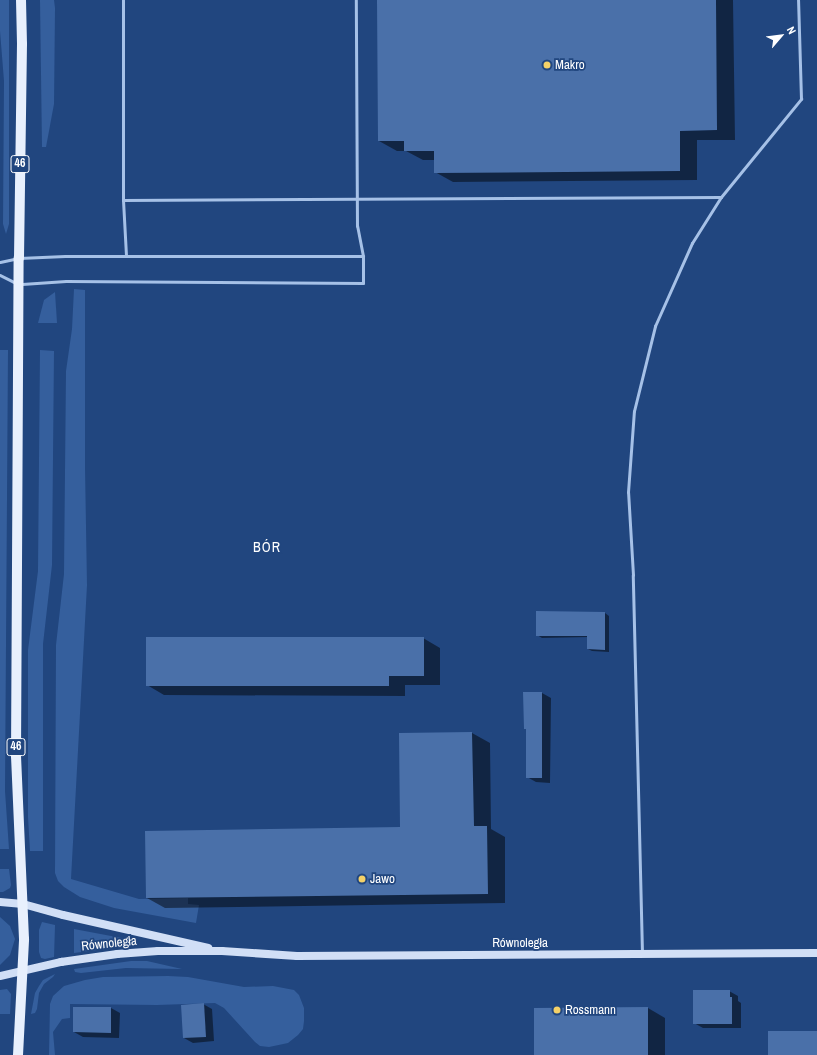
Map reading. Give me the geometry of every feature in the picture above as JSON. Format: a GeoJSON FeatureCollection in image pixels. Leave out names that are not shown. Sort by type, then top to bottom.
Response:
{"type":"FeatureCollection","features":[{"type":"Feature","properties":{"kind":"main road","name":"46"},"geometry":{"type":"LineString","coordinates":[[18,1055],[23,971],[23,904],[16,756],[22,44],[21,0]]}},
{"type":"Feature","properties":{"kind":"street","name":"Równoległa"},"geometry":{"type":"LineString","coordinates":[[0,902],[23,904],[63,915],[222,951]]}},
{"type":"Feature","properties":{"kind":"street","name":"Równoległa"},"geometry":{"type":"LineString","coordinates":[[0,976],[61,962],[116,954],[158,951],[222,951],[297,956],[817,953]]}},
{"type":"Feature","properties":{"kind":"lane"},"geometry":{"type":"LineString","coordinates":[[123,0],[123,200],[126,256]]}},
{"type":"Feature","properties":{"kind":"lane"},"geometry":{"type":"LineString","coordinates":[[0,275],[19,284],[66,281],[363,282],[363,256],[357,226],[356,0]]}},
{"type":"Feature","properties":{"kind":"lane"},"geometry":{"type":"LineString","coordinates":[[642,955],[633,575],[628,492],[634,410],[655,326],[692,243],[721,196],[801,99],[798,0]]}},
{"type":"Feature","properties":{"kind":"lane"},"geometry":{"type":"LineString","coordinates":[[123,200],[721,196]]}},
{"type":"Feature","properties":{"kind":"lane"},"geometry":{"type":"LineString","coordinates":[[0,262],[19,258],[126,256],[363,256]]}},
{"type":"Feature","properties":{"kind":"shaded area"},"geometry":{"type":"Polygon","coordinates":[[[0,0],[9,0],[9,224],[6,234],[3,224],[4,81],[0,31],[0,0]]]}},
{"type":"Feature","properties":{"kind":"shaded area"},"geometry":{"type":"Polygon","coordinates":[[[40,0],[54,0],[55,8],[54,104],[46,147],[42,147],[40,0]]]}},
{"type":"Feature","properties":{"kind":"shaded area"},"geometry":{"type":"Polygon","coordinates":[[[74,289],[85,290],[87,585],[71,879],[139,899],[188,898],[188,904],[199,905],[196,923],[114,908],[80,897],[64,887],[58,881],[55,873],[56,645],[64,574],[66,371],[72,329],[74,289]]]}},
{"type":"Feature","properties":{"kind":"shaded area"},"geometry":{"type":"Polygon","coordinates":[[[55,292],[57,323],[38,323],[44,300],[55,292]]]}},
{"type":"Feature","properties":{"kind":"shaded area"},"geometry":{"type":"Polygon","coordinates":[[[0,350],[8,350],[5,791],[9,849],[0,849],[0,350]]]}},
{"type":"Feature","properties":{"kind":"shaded area"},"geometry":{"type":"Polygon","coordinates":[[[40,350],[54,351],[52,565],[43,644],[43,851],[30,851],[28,817],[28,650],[38,571],[40,350]]]}},
{"type":"Feature","properties":{"kind":"shaded area"},"geometry":{"type":"Polygon","coordinates":[[[0,869],[9,869],[11,885],[10,888],[3,892],[0,892],[0,869]]]}},
{"type":"Feature","properties":{"kind":"shaded area"},"geometry":{"type":"Polygon","coordinates":[[[0,917],[10,926],[15,939],[10,955],[0,965],[0,917]]]}},
{"type":"Feature","properties":{"kind":"shaded area"},"geometry":{"type":"Polygon","coordinates":[[[42,922],[55,925],[54,957],[45,959],[41,958],[39,952],[39,930],[42,922]]]}},
{"type":"Feature","properties":{"kind":"shaded area"},"geometry":{"type":"Polygon","coordinates":[[[74,929],[127,939],[130,943],[129,946],[74,953],[74,929]]]}},
{"type":"Feature","properties":{"kind":"shaded area"},"geometry":{"type":"Polygon","coordinates":[[[131,961],[147,961],[182,969],[126,968],[81,973],[75,972],[74,969],[131,961]]]}},
{"type":"Feature","properties":{"kind":"shaded area"},"geometry":{"type":"Polygon","coordinates":[[[55,974],[44,984],[39,993],[37,1009],[35,1013],[31,1014],[35,993],[39,986],[43,980],[55,974]]]}},
{"type":"Feature","properties":{"kind":"shaded area"},"geometry":{"type":"Polygon","coordinates":[[[103,977],[188,977],[244,987],[273,986],[294,990],[299,995],[304,1008],[303,1029],[288,1043],[269,1047],[260,1046],[255,1042],[224,1008],[215,1003],[157,1005],[70,1004],[70,1018],[62,1019],[53,1032],[55,1055],[49,1055],[50,1004],[53,996],[64,986],[103,977]]]}},
{"type":"Feature","properties":{"kind":"shaded area"},"geometry":{"type":"Polygon","coordinates":[[[7,989],[11,994],[10,1014],[0,1014],[0,990],[7,989]]]}},
{"type":"Feature","properties":{"kind":"building","name":"Makro"},"geometry":{"type":"Polygon","coordinates":[[[377,0],[716,0],[717,130],[680,131],[680,171],[434,173],[434,151],[404,151],[404,141],[378,141],[377,0]]]}},
{"type":"Feature","properties":{"kind":"building"},"geometry":{"type":"Polygon","coordinates":[[[536,611],[605,612],[605,650],[587,649],[587,636],[536,636],[536,611]]]}},
{"type":"Feature","properties":{"kind":"building"},"geometry":{"type":"Polygon","coordinates":[[[146,637],[424,637],[424,676],[389,676],[389,686],[146,686],[146,637]]]}},
{"type":"Feature","properties":{"kind":"building"},"geometry":{"type":"Polygon","coordinates":[[[523,692],[542,692],[542,778],[526,778],[526,729],[524,729],[523,692]]]}},
{"type":"Feature","properties":{"kind":"building"},"geometry":{"type":"Polygon","coordinates":[[[472,732],[474,826],[487,826],[488,894],[146,898],[145,831],[400,827],[399,733],[472,732]]]}},
{"type":"Feature","properties":{"kind":"building"},"geometry":{"type":"Polygon","coordinates":[[[693,990],[730,990],[730,997],[732,997],[732,1024],[693,1024],[693,990]]]}},
{"type":"Feature","properties":{"kind":"building"},"geometry":{"type":"Polygon","coordinates":[[[204,1003],[206,1037],[183,1038],[181,1005],[204,1003]]]}},
{"type":"Feature","properties":{"kind":"building"},"geometry":{"type":"Polygon","coordinates":[[[73,1007],[111,1007],[111,1033],[73,1032],[73,1007]]]}},
{"type":"Feature","properties":{"kind":"building"},"geometry":{"type":"Polygon","coordinates":[[[648,1007],[648,1055],[534,1055],[534,1008],[648,1007]]]}},
{"type":"Feature","properties":{"kind":"building"},"geometry":{"type":"Polygon","coordinates":[[[768,1031],[817,1031],[817,1055],[768,1055],[768,1031]]]}},
{"type":"Feature","properties":{"kind":"place","name":"Makro"},"geometry":{"type":"Point","coordinates":[547,65]}},
{"type":"Feature","properties":{"kind":"place","name":"Jawo"},"geometry":{"type":"Point","coordinates":[362,879]}},
{"type":"Feature","properties":{"kind":"place","name":"Rossmann"},"geometry":{"type":"Point","coordinates":[557,1010]}},
{"type":"Feature","properties":{"kind":"district","name":"BÓR"},"geometry":{"type":"Point","coordinates":[267,547]}}]}
